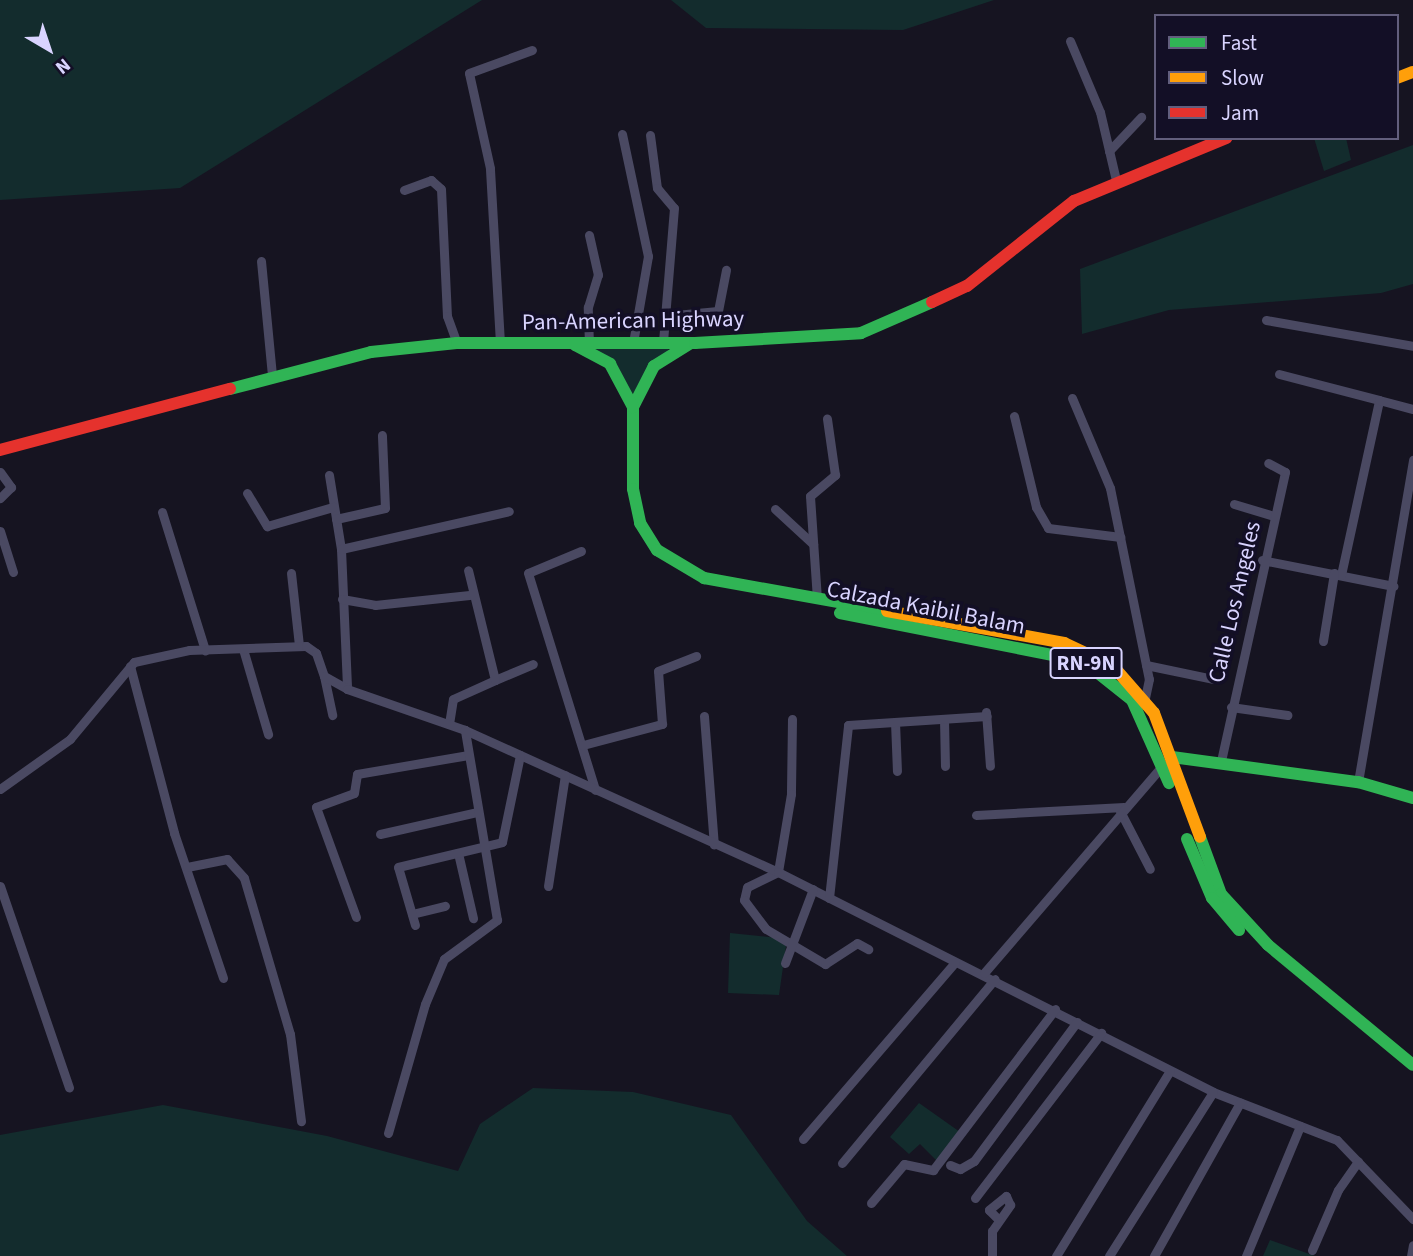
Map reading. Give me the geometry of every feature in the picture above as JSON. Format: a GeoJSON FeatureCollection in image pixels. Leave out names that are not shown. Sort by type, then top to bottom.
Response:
{"type":"FeatureCollection","features":[{"type":"Feature","properties":{"kind":"main road","name":"Pan-American Highway"},"geometry":{"type":"LineString","coordinates":[[0,450],[371,352],[457,343],[589,344],[811,340],[901,320],[967,286],[1041,224],[1116,180],[1221,140]]}},
{"type":"Feature","properties":{"kind":"main road","name":"Calzada Kaibil Balam"},"geometry":{"type":"LineString","coordinates":[[691,343],[654,366],[632,407],[630,470],[636,533],[649,554],[679,577],[1083,661],[1128,694],[1168,761],[1199,872],[1225,915],[1413,1077]]}},
{"type":"Feature","properties":{"kind":"main road","name":"Calzada Kaibil Balam"},"geometry":{"type":"LineString","coordinates":[[570,344],[610,364],[632,407]]}},
{"type":"Feature","properties":{"kind":"main road","name":"Calzada Kaibil Balam"},"geometry":{"type":"LineString","coordinates":[[630,470],[640,523],[664,557],[704,578],[1064,643],[1113,666],[1145,698],[1209,870],[1238,915],[1413,1065]]}},
{"type":"Feature","properties":{"kind":"main road"},"geometry":{"type":"LineString","coordinates":[[1168,761],[1222,761],[1358,782],[1413,798]]}},
{"type":"Feature","properties":{"kind":"street"},"geometry":{"type":"LineString","coordinates":[[1070,41],[1091,84],[1116,180]]}},
{"type":"Feature","properties":{"kind":"street"},"geometry":{"type":"LineString","coordinates":[[500,343],[490,168],[469,73],[532,50]]}},
{"type":"Feature","properties":{"kind":"street"},"geometry":{"type":"LineString","coordinates":[[1109,151],[1141,117]]}},
{"type":"Feature","properties":{"kind":"street"},"geometry":{"type":"LineString","coordinates":[[622,134],[648,256],[634,343]]}},
{"type":"Feature","properties":{"kind":"street"},"geometry":{"type":"LineString","coordinates":[[650,135],[657,188],[674,208],[663,343]]}},
{"type":"Feature","properties":{"kind":"street"},"geometry":{"type":"LineString","coordinates":[[404,190],[431,180],[441,189],[447,316],[457,343]]}},
{"type":"Feature","properties":{"kind":"street"},"geometry":{"type":"LineString","coordinates":[[589,235],[598,275],[589,299],[589,344]]}},
{"type":"Feature","properties":{"kind":"street"},"geometry":{"type":"LineString","coordinates":[[261,261],[272,376]]}},
{"type":"Feature","properties":{"kind":"street"},"geometry":{"type":"LineString","coordinates":[[665,316],[718,311],[726,270]]}},
{"type":"Feature","properties":{"kind":"street"},"geometry":{"type":"LineString","coordinates":[[1266,320],[1413,346]]}},
{"type":"Feature","properties":{"kind":"street"},"geometry":{"type":"LineString","coordinates":[[1279,374],[1413,409]]}},
{"type":"Feature","properties":{"kind":"street"},"geometry":{"type":"LineString","coordinates":[[1072,398],[1110,488],[1146,665],[1145,698]]}},
{"type":"Feature","properties":{"kind":"street"},"geometry":{"type":"LineString","coordinates":[[1323,641],[1379,400]]}},
{"type":"Feature","properties":{"kind":"street"},"geometry":{"type":"LineString","coordinates":[[1014,415],[1036,506],[1048,528],[1120,537]]}},
{"type":"Feature","properties":{"kind":"street"},"geometry":{"type":"LineString","coordinates":[[817,599],[810,496],[835,475],[837,465],[827,419]]}},
{"type":"Feature","properties":{"kind":"street"},"geometry":{"type":"LineString","coordinates":[[336,519],[385,508],[382,435]]}},
{"type":"Feature","properties":{"kind":"street"},"geometry":{"type":"LineString","coordinates":[[1358,782],[1413,460]]}},
{"type":"Feature","properties":{"kind":"street","name":"Calle Los Angeles"},"geometry":{"type":"LineString","coordinates":[[1222,761],[1262,560],[1285,470],[1268,463]]}},
{"type":"Feature","properties":{"kind":"street"},"geometry":{"type":"LineString","coordinates":[[0,472],[11,487],[0,498]]}},
{"type":"Feature","properties":{"kind":"street"},"geometry":{"type":"LineString","coordinates":[[329,475],[341,549],[347,689]]}},
{"type":"Feature","properties":{"kind":"street"},"geometry":{"type":"LineString","coordinates":[[247,493],[267,526],[333,507]]}},
{"type":"Feature","properties":{"kind":"street"},"geometry":{"type":"LineString","coordinates":[[1234,504],[1274,516]]}},
{"type":"Feature","properties":{"kind":"street"},"geometry":{"type":"LineString","coordinates":[[775,509],[813,544]]}},
{"type":"Feature","properties":{"kind":"street"},"geometry":{"type":"LineString","coordinates":[[341,549],[509,511]]}},
{"type":"Feature","properties":{"kind":"street"},"geometry":{"type":"LineString","coordinates":[[162,512],[205,650]]}},
{"type":"Feature","properties":{"kind":"street"},"geometry":{"type":"LineString","coordinates":[[0,531],[13,572]]}},
{"type":"Feature","properties":{"kind":"street"},"geometry":{"type":"LineString","coordinates":[[581,551],[528,573],[596,790]]}},
{"type":"Feature","properties":{"kind":"street"},"geometry":{"type":"LineString","coordinates":[[1262,560],[1393,586]]}},
{"type":"Feature","properties":{"kind":"street"},"geometry":{"type":"LineString","coordinates":[[468,570],[469,594],[495,680]]}},
{"type":"Feature","properties":{"kind":"street"},"geometry":{"type":"LineString","coordinates":[[291,573],[299,646]]}},
{"type":"Feature","properties":{"kind":"street"},"geometry":{"type":"LineString","coordinates":[[342,599],[375,606],[469,594]]}},
{"type":"Feature","properties":{"kind":"street"},"geometry":{"type":"LineString","coordinates":[[0,789],[70,739],[130,666],[149,655],[299,646],[316,653],[332,715]]}},
{"type":"Feature","properties":{"kind":"street"},"geometry":{"type":"LineString","coordinates":[[243,649],[268,734]]}},
{"type":"Feature","properties":{"kind":"street"},"geometry":{"type":"LineString","coordinates":[[583,745],[662,724],[658,671],[696,656]]}},
{"type":"Feature","properties":{"kind":"street"},"geometry":{"type":"LineString","coordinates":[[450,724],[453,699],[533,664]]}},
{"type":"Feature","properties":{"kind":"street"},"geometry":{"type":"LineString","coordinates":[[1146,665],[1213,679]]}},
{"type":"Feature","properties":{"kind":"street"},"geometry":{"type":"LineString","coordinates":[[130,666],[187,867],[223,978]]}},
{"type":"Feature","properties":{"kind":"street"},"geometry":{"type":"LineString","coordinates":[[324,676],[347,689],[466,730],[778,872],[955,962],[984,973],[1055,1009],[1213,1093],[1337,1140],[1413,1219]]}},
{"type":"Feature","properties":{"kind":"street"},"geometry":{"type":"LineString","coordinates":[[1231,707],[1287,715]]}},
{"type":"Feature","properties":{"kind":"street"},"geometry":{"type":"LineString","coordinates":[[829,898],[846,729],[853,723],[944,719],[987,713],[990,766]]}},
{"type":"Feature","properties":{"kind":"street"},"geometry":{"type":"LineString","coordinates":[[704,716],[715,845]]}},
{"type":"Feature","properties":{"kind":"street"},"geometry":{"type":"LineString","coordinates":[[778,872],[791,794],[792,719]]}},
{"type":"Feature","properties":{"kind":"street"},"geometry":{"type":"LineString","coordinates":[[944,719],[945,766]]}},
{"type":"Feature","properties":{"kind":"street"},"geometry":{"type":"LineString","coordinates":[[895,722],[897,771]]}},
{"type":"Feature","properties":{"kind":"street"},"geometry":{"type":"LineString","coordinates":[[388,1133],[444,959],[497,920],[482,847],[466,730]]}},
{"type":"Feature","properties":{"kind":"street"},"geometry":{"type":"LineString","coordinates":[[356,917],[316,807],[354,793],[357,774],[468,755]]}},
{"type":"Feature","properties":{"kind":"street"},"geometry":{"type":"LineString","coordinates":[[415,925],[398,867],[503,840],[520,755]]}},
{"type":"Feature","properties":{"kind":"street"},"geometry":{"type":"LineString","coordinates":[[984,973],[1122,809],[1168,761]]}},
{"type":"Feature","properties":{"kind":"street"},"geometry":{"type":"LineString","coordinates":[[548,886],[565,775]]}},
{"type":"Feature","properties":{"kind":"street"},"geometry":{"type":"LineString","coordinates":[[976,815],[1122,809]]}},
{"type":"Feature","properties":{"kind":"street"},"geometry":{"type":"LineString","coordinates":[[1122,809],[1150,869]]}},
{"type":"Feature","properties":{"kind":"street"},"geometry":{"type":"LineString","coordinates":[[380,834],[477,812]]}},
{"type":"Feature","properties":{"kind":"street"},"geometry":{"type":"LineString","coordinates":[[458,853],[474,918]]}},
{"type":"Feature","properties":{"kind":"street"},"geometry":{"type":"LineString","coordinates":[[187,867],[227,859],[244,878],[290,1034],[301,1121]]}},
{"type":"Feature","properties":{"kind":"street"},"geometry":{"type":"LineString","coordinates":[[778,872],[747,887],[744,900],[791,949],[825,964],[857,943],[868,949]]}},
{"type":"Feature","properties":{"kind":"street"},"geometry":{"type":"LineString","coordinates":[[0,886],[69,1087]]}},
{"type":"Feature","properties":{"kind":"street"},"geometry":{"type":"LineString","coordinates":[[785,963],[813,890]]}},
{"type":"Feature","properties":{"kind":"street"},"geometry":{"type":"LineString","coordinates":[[412,914],[445,906]]}},
{"type":"Feature","properties":{"kind":"street"},"geometry":{"type":"LineString","coordinates":[[803,1139],[955,962]]}},
{"type":"Feature","properties":{"kind":"street"},"geometry":{"type":"LineString","coordinates":[[842,1163],[995,979]]}},
{"type":"Feature","properties":{"kind":"street"},"geometry":{"type":"LineString","coordinates":[[871,1203],[904,1164],[933,1170],[1055,1009]]}},
{"type":"Feature","properties":{"kind":"street"},"geometry":{"type":"LineString","coordinates":[[950,1165],[960,1169],[974,1161],[1077,1022]]}},
{"type":"Feature","properties":{"kind":"street"},"geometry":{"type":"LineString","coordinates":[[975,1198],[1101,1033]]}},
{"type":"Feature","properties":{"kind":"street"},"geometry":{"type":"LineString","coordinates":[[1056,1256],[1170,1071]]}},
{"type":"Feature","properties":{"kind":"street"},"geometry":{"type":"LineString","coordinates":[[1109,1256],[1213,1093]]}},
{"type":"Feature","properties":{"kind":"street"},"geometry":{"type":"LineString","coordinates":[[1154,1256],[1240,1103]]}},
{"type":"Feature","properties":{"kind":"street"},"geometry":{"type":"LineString","coordinates":[[1246,1256],[1300,1126]]}},
{"type":"Feature","properties":{"kind":"street"},"geometry":{"type":"LineString","coordinates":[[1312,1250],[1358,1161]]}},
{"type":"Feature","properties":{"kind":"street"},"geometry":{"type":"LineString","coordinates":[[992,1256],[999,1220]]}},
{"type":"Feature","properties":{"kind":"street"},"geometry":{"type":"LineString","coordinates":[[1411,1256],[1413,1245]]}},
{"type":"Feature","properties":{"kind":"green space"},"geometry":{"type":"Polygon","coordinates":[[[0,0],[482,0],[180,188],[0,200],[0,0]]]}},
{"type":"Feature","properties":{"kind":"green space"},"geometry":{"type":"Polygon","coordinates":[[[671,0],[994,0],[903,30],[706,28],[671,0]]]}},
{"type":"Feature","properties":{"kind":"green space"},"geometry":{"type":"Polygon","coordinates":[[[1315,140],[1346,140],[1351,160],[1324,171],[1315,140]]]}},
{"type":"Feature","properties":{"kind":"green space"},"geometry":{"type":"Polygon","coordinates":[[[1413,145],[1413,284],[1381,293],[1169,310],[1082,334],[1080,269],[1413,145]]]}},
{"type":"Feature","properties":{"kind":"green space"},"geometry":{"type":"Polygon","coordinates":[[[670,347],[633,404],[591,349],[670,347]]]}},
{"type":"Feature","properties":{"kind":"green space"},"geometry":{"type":"Polygon","coordinates":[[[730,933],[787,939],[779,995],[728,993],[730,933]]]}},
{"type":"Feature","properties":{"kind":"green space"},"geometry":{"type":"Polygon","coordinates":[[[533,1088],[633,1092],[731,1115],[807,1221],[847,1256],[0,1256],[0,1135],[163,1105],[327,1136],[458,1171],[480,1124],[533,1088]]]}},
{"type":"Feature","properties":{"kind":"green space"},"geometry":{"type":"Polygon","coordinates":[[[919,1103],[960,1132],[938,1162],[920,1144],[909,1154],[890,1137],[919,1103]]]}},
{"type":"Feature","properties":{"kind":"green space"},"geometry":{"type":"Polygon","coordinates":[[[1270,1240],[1315,1256],[1263,1256],[1270,1240]]]}},
{"type":"Feature","properties":{"kind":"traffic: fast"},"geometry":{"type":"LineString","coordinates":[[230,389],[371,352],[457,343],[695,343],[861,333],[932,302]]}},
{"type":"Feature","properties":{"kind":"traffic: fast"},"geometry":{"type":"LineString","coordinates":[[691,343],[654,366],[633,407],[633,489],[640,523],[657,550],[704,578],[887,611]]}},
{"type":"Feature","properties":{"kind":"traffic: fast"},"geometry":{"type":"LineString","coordinates":[[575,345],[610,364],[633,407]]}},
{"type":"Feature","properties":{"kind":"traffic: fast"},"geometry":{"type":"LineString","coordinates":[[840,613],[1083,661],[1132,700],[1169,783]]}},
{"type":"Feature","properties":{"kind":"traffic: fast"},"geometry":{"type":"LineString","coordinates":[[1172,757],[1358,782],[1413,798]]}},
{"type":"Feature","properties":{"kind":"traffic: fast"},"geometry":{"type":"LineString","coordinates":[[1200,837],[1221,894],[1268,945],[1413,1065]]}},
{"type":"Feature","properties":{"kind":"traffic: fast"},"geometry":{"type":"LineString","coordinates":[[1187,839],[1212,898],[1239,930]]}},
{"type":"Feature","properties":{"kind":"traffic: slow"},"geometry":{"type":"LineString","coordinates":[[1399,77],[1413,72]]}},
{"type":"Feature","properties":{"kind":"traffic: slow"},"geometry":{"type":"LineString","coordinates":[[887,611],[1064,643],[1113,666],[1154,713],[1200,837]]}},
{"type":"Feature","properties":{"kind":"traffic: jam"},"geometry":{"type":"LineString","coordinates":[[932,302],[967,286],[1074,201],[1221,140]]}},
{"type":"Feature","properties":{"kind":"traffic: jam"},"geometry":{"type":"LineString","coordinates":[[0,450],[230,389]]}}]}
